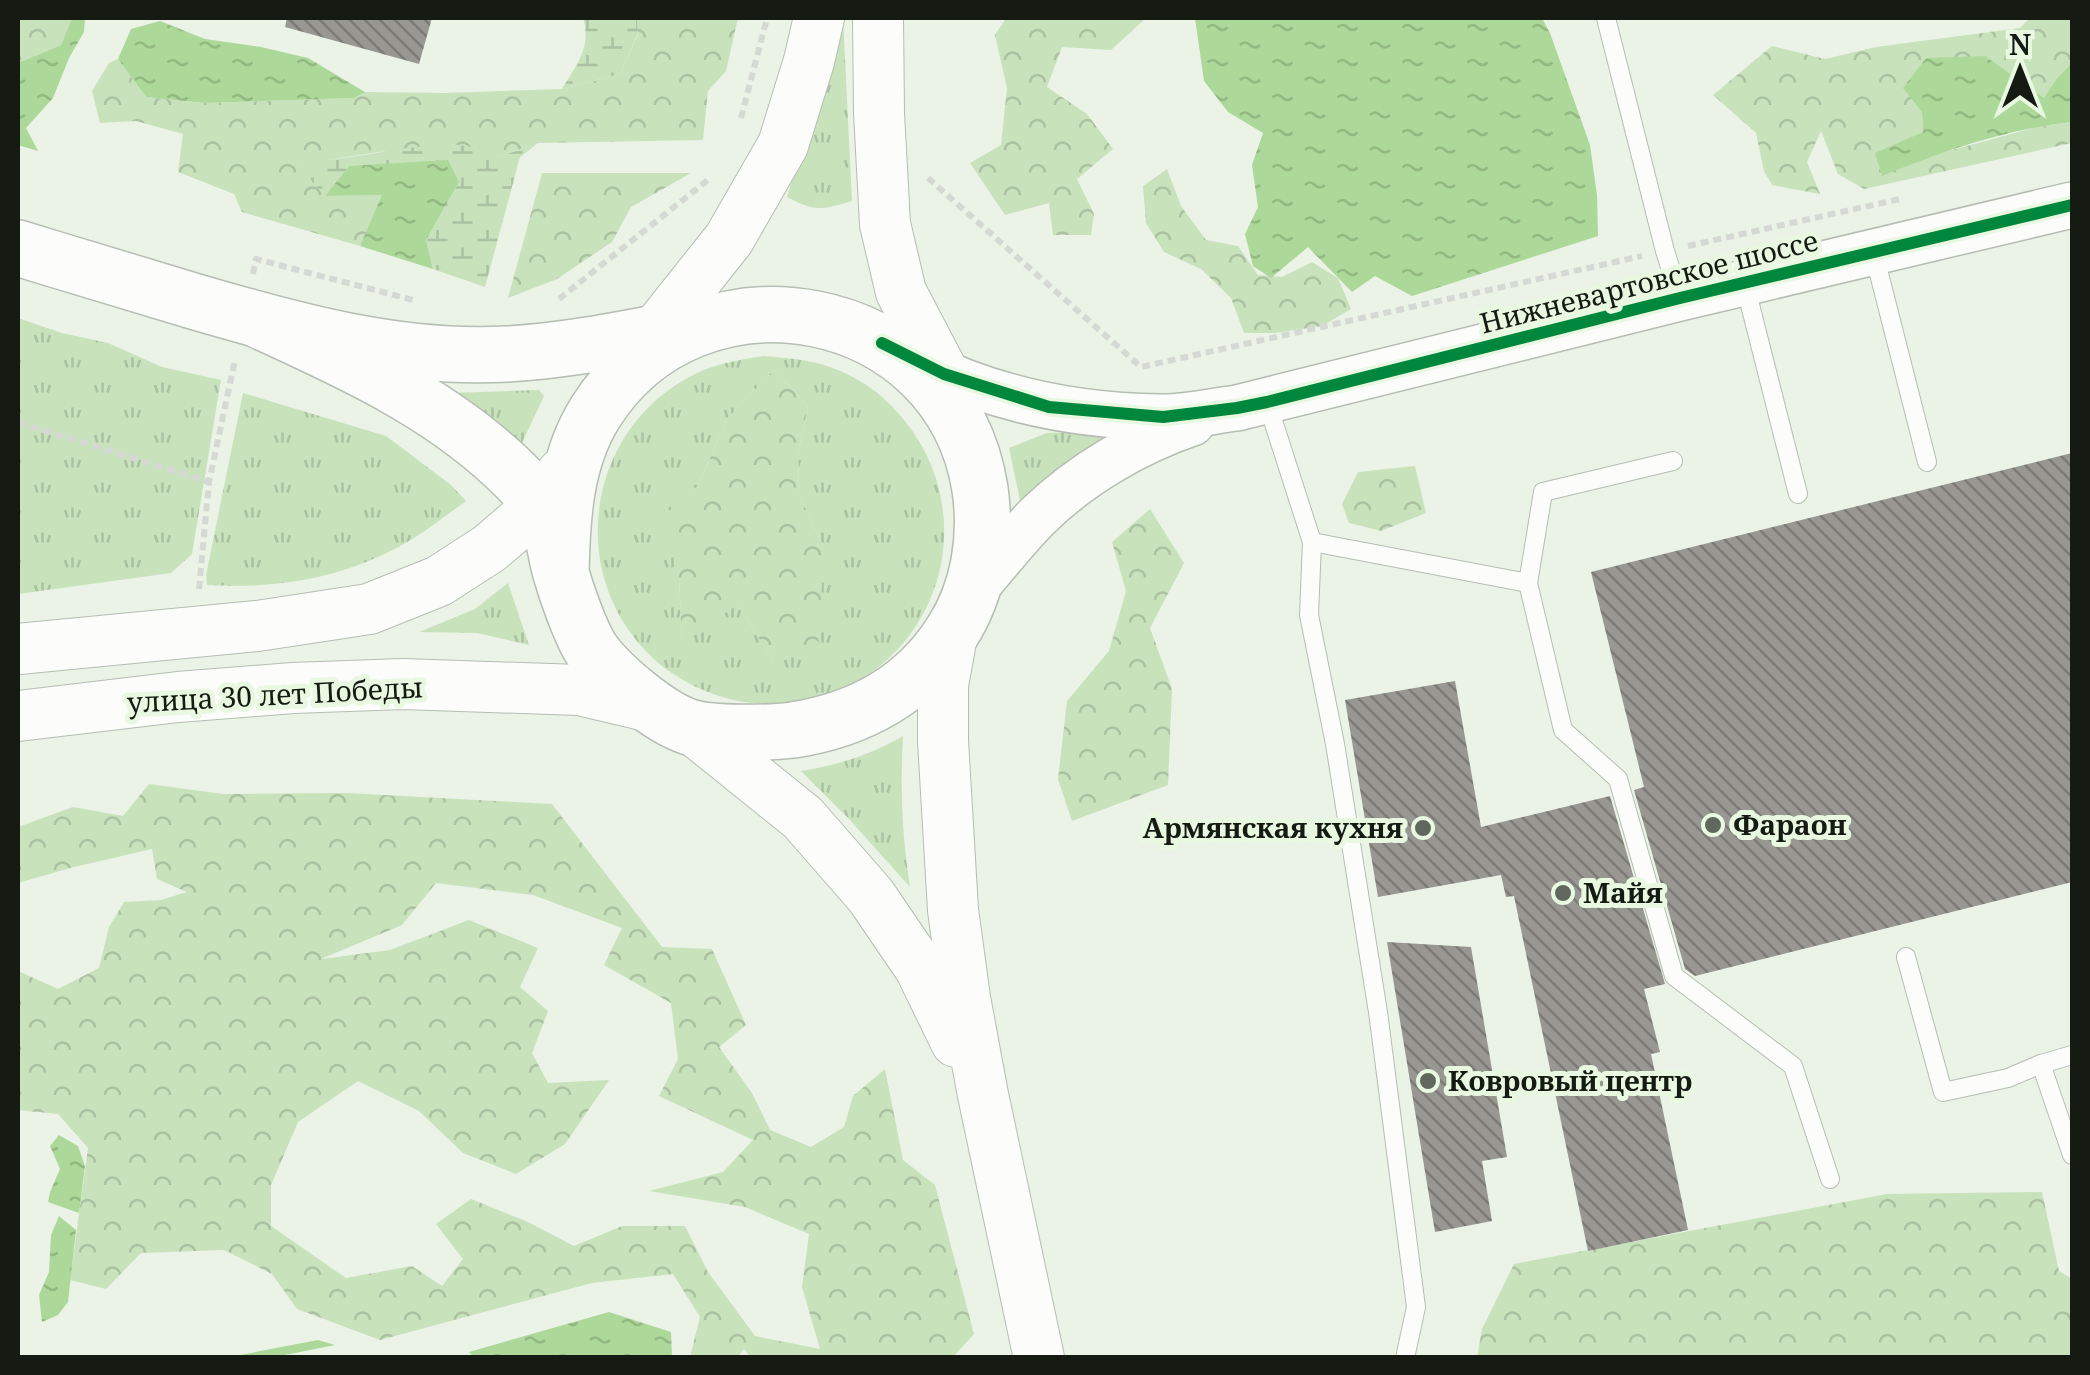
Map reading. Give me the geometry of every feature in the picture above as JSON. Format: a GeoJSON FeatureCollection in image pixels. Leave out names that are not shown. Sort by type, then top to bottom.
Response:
{"type":"FeatureCollection","features":[{"type":"Feature","properties":{"kind":"main road"},"geometry":{"type":"LineString","coordinates":[[18,649],[204,632],[369,610],[438,582],[490,548],[540,504],[576,451],[594,414],[729,239],[783,146],[819,18]]}},
{"type":"Feature","properties":{"kind":"main road"},"geometry":{"type":"LineString","coordinates":[[878,18],[878,113],[885,224],[901,292],[944,374],[977,472],[983,512],[981,554],[944,685],[953,910],[983,1096],[1039,1358]]}},
{"type":"Feature","properties":{"kind":"main road"},"geometry":{"type":"LineString","coordinates":[[18,248],[356,344],[436,352],[506,354],[652,334],[764,313],[804,315],[844,325],[882,342],[914,367],[942,398],[963,433]]}},
{"type":"Feature","properties":{"kind":"main road"},"geometry":{"type":"LineString","coordinates":[[256,318],[369,371],[453,422],[505,466],[540,504],[552,532],[574,613],[592,651],[670,717],[803,818],[871,896],[920,968],[983,1096]]}},
{"type":"Feature","properties":{"kind":"main road"},"geometry":{"type":"LineString","coordinates":[[618,381],[649,354],[684,333],[723,319]]}},
{"type":"Feature","properties":{"kind":"main road"},"geometry":{"type":"LineString","coordinates":[[561,574],[566,491],[576,451]]}},
{"type":"Feature","properties":{"kind":"main road"},"geometry":{"type":"LineString","coordinates":[[670,717],[748,732],[824,725],[863,712],[898,691],[929,664],[962,612]]}},
{"type":"Feature","properties":{"kind":"main road","name":"улица 30 лет Победы"},"geometry":{"type":"LineString","coordinates":[[18,716],[178,696],[403,684],[579,690],[670,717]]}},
{"type":"Feature","properties":{"kind":"street","name":"Нижневартовское шоссе"},"geometry":{"type":"LineString","coordinates":[[1252,405],[2072,205]]}},
{"type":"Feature","properties":{"kind":"street"},"geometry":{"type":"LineString","coordinates":[[882,342],[944,374],[1049,407],[1163,418],[1252,405]]}},
{"type":"Feature","properties":{"kind":"street"},"geometry":{"type":"LineString","coordinates":[[962,612],[1039,516],[1077,484],[1131,449],[1180,427],[1252,405]]}},
{"type":"Feature","properties":{"kind":"lane"},"geometry":{"type":"LineString","coordinates":[[1606,18],[1680,298]]}},
{"type":"Feature","properties":{"kind":"lane"},"geometry":{"type":"LineString","coordinates":[[1874,254],[1927,462]]}},
{"type":"Feature","properties":{"kind":"lane"},"geometry":{"type":"LineString","coordinates":[[1745,285],[1798,494]]}},
{"type":"Feature","properties":{"kind":"lane"},"geometry":{"type":"LineString","coordinates":[[1252,405],[1312,542],[1309,615],[1335,744],[1378,1012],[1416,1307],[1405,1358]]}},
{"type":"Feature","properties":{"kind":"lane"},"geometry":{"type":"LineString","coordinates":[[1673,461],[1543,492],[1528,583],[1563,730],[1618,779],[1674,976],[1793,1066],[1830,1179]]}},
{"type":"Feature","properties":{"kind":"lane"},"geometry":{"type":"LineString","coordinates":[[1312,542],[1528,583]]}},
{"type":"Feature","properties":{"kind":"lane"},"geometry":{"type":"LineString","coordinates":[[1906,957],[1943,1092],[2008,1078],[2072,1055]]}},
{"type":"Feature","properties":{"kind":"lane"},"geometry":{"type":"LineString","coordinates":[[2041,1064],[2072,1155]]}},
{"type":"Feature","properties":{"kind":"path"},"geometry":{"type":"LineString","coordinates":[[927,161],[928,178],[1140,367],[1917,195]]}},
{"type":"Feature","properties":{"kind":"path"},"geometry":{"type":"LineString","coordinates":[[18,422],[208,482]]}},
{"type":"Feature","properties":{"kind":"green space"},"geometry":{"type":"Polygon","coordinates":[[[18,18],[72,18],[61,45],[18,63],[18,18]]]}},
{"type":"Feature","properties":{"kind":"green space"},"geometry":{"type":"Polygon","coordinates":[[[583,18],[637,18],[638,33],[620,74],[562,89],[584,47],[583,18]]]}},
{"type":"Feature","properties":{"kind":"green space"},"geometry":{"type":"Polygon","coordinates":[[[637,18],[738,18],[726,71],[708,91],[703,140],[538,143],[496,158],[463,145],[296,161],[325,196],[383,195],[360,246],[242,212],[234,194],[178,172],[183,134],[136,121],[100,123],[92,91],[109,63],[118,59],[146,97],[203,103],[353,98],[365,92],[562,89],[620,74],[638,34],[637,18]]]}},
{"type":"Feature","properties":{"kind":"green space"},"geometry":{"type":"Polygon","coordinates":[[[843,18],[852,201],[812,207],[787,197],[843,18]]]}},
{"type":"Feature","properties":{"kind":"green space"},"geometry":{"type":"Polygon","coordinates":[[[1006,18],[1146,18],[1111,50],[1062,47],[1047,87],[1087,114],[1113,149],[1077,179],[1094,214],[1091,235],[1053,235],[1049,203],[1005,215],[970,163],[1001,145],[1007,88],[995,35],[1006,18]]]}},
{"type":"Feature","properties":{"kind":"green space"},"geometry":{"type":"Polygon","coordinates":[[[2030,18],[2072,18],[2072,63],[2044,99],[2013,74],[1922,112],[1923,132],[1876,154],[1882,175],[1930,156],[2040,126],[2072,122],[2072,143],[1864,189],[1838,174],[1821,131],[1807,162],[1820,194],[1772,185],[1764,171],[1756,133],[1713,95],[1772,46],[1825,59],[1876,47],[2020,28],[2030,18]]]}},
{"type":"Feature","properties":{"kind":"green space"},"geometry":{"type":"Polygon","coordinates":[[[538,143],[520,157],[485,287],[433,269],[426,240],[459,182],[349,166],[325,196],[294,161],[438,145],[468,146],[496,158],[538,143]]]}},
{"type":"Feature","properties":{"kind":"green space"},"geometry":{"type":"Polygon","coordinates":[[[1167,169],[1181,206],[1206,240],[1238,246],[1258,275],[1282,277],[1312,262],[1338,278],[1351,309],[1322,326],[1244,333],[1231,298],[1201,269],[1164,252],[1146,223],[1143,186],[1167,169]]]}},
{"type":"Feature","properties":{"kind":"green space"},"geometry":{"type":"Polygon","coordinates":[[[542,173],[691,173],[631,207],[612,242],[557,279],[508,298],[542,173]]]}},
{"type":"Feature","properties":{"kind":"green space"},"geometry":{"type":"Polygon","coordinates":[[[18,318],[108,343],[162,367],[221,380],[192,554],[171,573],[18,594],[18,318]]]}},
{"type":"Feature","properties":{"kind":"green space"},"geometry":{"type":"Polygon","coordinates":[[[763,356],[822,364],[849,375],[898,413],[926,454],[941,499],[944,545],[934,589],[914,630],[883,663],[843,688],[777,704],[743,702],[711,693],[666,669],[650,655],[614,605],[598,545],[600,500],[606,477],[640,416],[657,399],[697,373],[763,356]],[[774,370],[727,419],[698,486],[662,513],[679,576],[682,642],[738,604],[773,661],[824,548],[799,495],[798,452],[808,407],[774,370]]]}},
{"type":"Feature","properties":{"kind":"green space"},"geometry":{"type":"Polygon","coordinates":[[[774,370],[808,407],[798,452],[799,495],[824,548],[818,648],[773,661],[738,604],[682,643],[679,576],[661,513],[698,486],[727,419],[774,370]]]}},
{"type":"Feature","properties":{"kind":"green space"},"geometry":{"type":"Polygon","coordinates":[[[539,390],[544,396],[522,443],[512,444],[453,393],[539,390]]]}},
{"type":"Feature","properties":{"kind":"green space"},"geometry":{"type":"Polygon","coordinates":[[[243,393],[386,436],[466,501],[379,557],[331,574],[283,583],[207,585],[243,393]]]}},
{"type":"Feature","properties":{"kind":"green space"},"geometry":{"type":"Polygon","coordinates":[[[1129,430],[1021,505],[1009,448],[1047,433],[1129,430]]]}},
{"type":"Feature","properties":{"kind":"green space"},"geometry":{"type":"Polygon","coordinates":[[[1415,466],[1426,513],[1381,531],[1349,523],[1342,504],[1358,472],[1415,466]]]}},
{"type":"Feature","properties":{"kind":"green space"},"geometry":{"type":"Polygon","coordinates":[[[1150,509],[1184,563],[1150,628],[1172,689],[1168,785],[1072,821],[1058,779],[1067,701],[1109,651],[1126,591],[1112,542],[1150,509]]]}},
{"type":"Feature","properties":{"kind":"green space"},"geometry":{"type":"Polygon","coordinates":[[[508,583],[529,645],[477,633],[419,632],[475,609],[508,583]]]}},
{"type":"Feature","properties":{"kind":"green space"},"geometry":{"type":"Polygon","coordinates":[[[903,736],[902,812],[910,887],[801,771],[854,758],[903,736]]]}},
{"type":"Feature","properties":{"kind":"green space"},"geometry":{"type":"Polygon","coordinates":[[[149,784],[223,794],[346,793],[552,804],[662,947],[712,949],[746,1025],[719,1047],[752,1093],[770,1130],[811,1147],[844,1127],[853,1096],[885,1069],[903,1160],[935,1185],[974,1334],[953,1357],[751,1358],[744,1349],[738,1357],[690,1357],[700,1317],[673,1274],[592,1283],[380,1340],[297,1309],[272,1274],[224,1250],[141,1253],[106,1289],[70,1280],[88,1148],[58,1114],[18,1110],[18,971],[58,989],[99,968],[109,927],[124,902],[161,900],[187,892],[157,879],[152,849],[18,883],[18,827],[73,807],[123,816],[149,784]],[[436,883],[402,925],[321,959],[390,950],[469,920],[538,948],[520,987],[548,1011],[532,1053],[548,1083],[609,1080],[565,1144],[516,1174],[463,1153],[419,1111],[358,1081],[298,1122],[271,1185],[271,1226],[346,1278],[412,1266],[442,1286],[463,1259],[436,1224],[471,1199],[574,1246],[622,1226],[685,1226],[708,1272],[755,1336],[820,1349],[802,1287],[809,1234],[745,1207],[649,1191],[723,1172],[753,1140],[659,1096],[678,1059],[671,1003],[604,965],[622,928],[533,895],[436,883]]]}},
{"type":"Feature","properties":{"kind":"green space"},"geometry":{"type":"Polygon","coordinates":[[[2042,1192],[2059,1271],[2072,1279],[2072,1357],[1477,1357],[1482,1329],[1514,1264],[1887,1194],[2042,1192]]]}},
{"type":"Feature","properties":{"kind":"water"},"geometry":{"type":"Polygon","coordinates":[[[72,18],[85,18],[84,32],[53,98],[26,128],[38,151],[18,145],[18,63],[61,45],[72,18]]]}},
{"type":"Feature","properties":{"kind":"water"},"geometry":{"type":"Polygon","coordinates":[[[1195,18],[1542,18],[1590,145],[1598,236],[1412,296],[1375,276],[1352,292],[1308,247],[1271,278],[1253,266],[1245,234],[1258,207],[1252,165],[1263,133],[1228,112],[1204,81],[1195,18]]]}},
{"type":"Feature","properties":{"kind":"water"},"geometry":{"type":"Polygon","coordinates":[[[160,21],[205,39],[308,58],[365,92],[354,98],[204,103],[146,97],[118,59],[131,29],[160,21]]]}},
{"type":"Feature","properties":{"kind":"water"},"geometry":{"type":"Polygon","coordinates":[[[1985,56],[2044,98],[2072,63],[2072,122],[1976,142],[1882,176],[1875,153],[1923,132],[1922,112],[1903,88],[1926,58],[1985,56]]]}},
{"type":"Feature","properties":{"kind":"water"},"geometry":{"type":"Polygon","coordinates":[[[448,160],[459,182],[426,240],[433,269],[360,246],[382,195],[325,196],[349,166],[448,160]]]}},
{"type":"Feature","properties":{"kind":"water"},"geometry":{"type":"Polygon","coordinates":[[[59,1135],[78,1146],[85,1166],[79,1213],[48,1202],[60,1169],[50,1146],[59,1135]]]}},
{"type":"Feature","properties":{"kind":"water"},"geometry":{"type":"Polygon","coordinates":[[[59,1216],[76,1230],[68,1302],[58,1315],[42,1322],[39,1295],[49,1272],[51,1235],[59,1216]]]}},
{"type":"Feature","properties":{"kind":"water"},"geometry":{"type":"Polygon","coordinates":[[[609,1312],[671,1332],[672,1357],[474,1358],[469,1352],[609,1312]]]}},
{"type":"Feature","properties":{"kind":"water"},"geometry":{"type":"Polygon","coordinates":[[[318,1340],[335,1345],[275,1357],[230,1357],[318,1340]]]}},
{"type":"Feature","properties":{"kind":"building"},"geometry":{"type":"Polygon","coordinates":[[[287,18],[432,18],[419,64],[285,27],[287,18]]]}},
{"type":"Feature","properties":{"kind":"building"},"geometry":{"type":"Polygon","coordinates":[[[2072,453],[2072,882],[1695,976],[1685,969],[1634,790],[1644,787],[1591,572],[2072,453]]]}},
{"type":"Feature","properties":{"kind":"building"},"geometry":{"type":"Polygon","coordinates":[[[1455,681],[1481,827],[1610,796],[1665,984],[1644,989],[1660,1052],[1651,1054],[1688,1230],[1588,1251],[1514,896],[1506,897],[1501,875],[1378,897],[1345,700],[1455,681]]]}},
{"type":"Feature","properties":{"kind":"building"},"geometry":{"type":"Polygon","coordinates":[[[1387,942],[1471,947],[1507,1157],[1482,1161],[1492,1221],[1435,1232],[1387,942]]]}},
{"type":"Feature","properties":{"kind":"cycle path"},"geometry":{"type":"LineString","coordinates":[[882,343],[944,374],[1049,407],[1163,417],[1267,402],[2072,205]]}},
{"type":"Feature","properties":{"kind":"place","name":"Фараон"},"geometry":{"type":"Point","coordinates":[1713,825]}},
{"type":"Feature","properties":{"kind":"place","name":"Армянская кухня"},"geometry":{"type":"Point","coordinates":[1423,828]}},
{"type":"Feature","properties":{"kind":"place","name":"Майя"},"geometry":{"type":"Point","coordinates":[1563,893]}},
{"type":"Feature","properties":{"kind":"place","name":"Ковровый центр"},"geometry":{"type":"Point","coordinates":[1428,1081]}}]}
